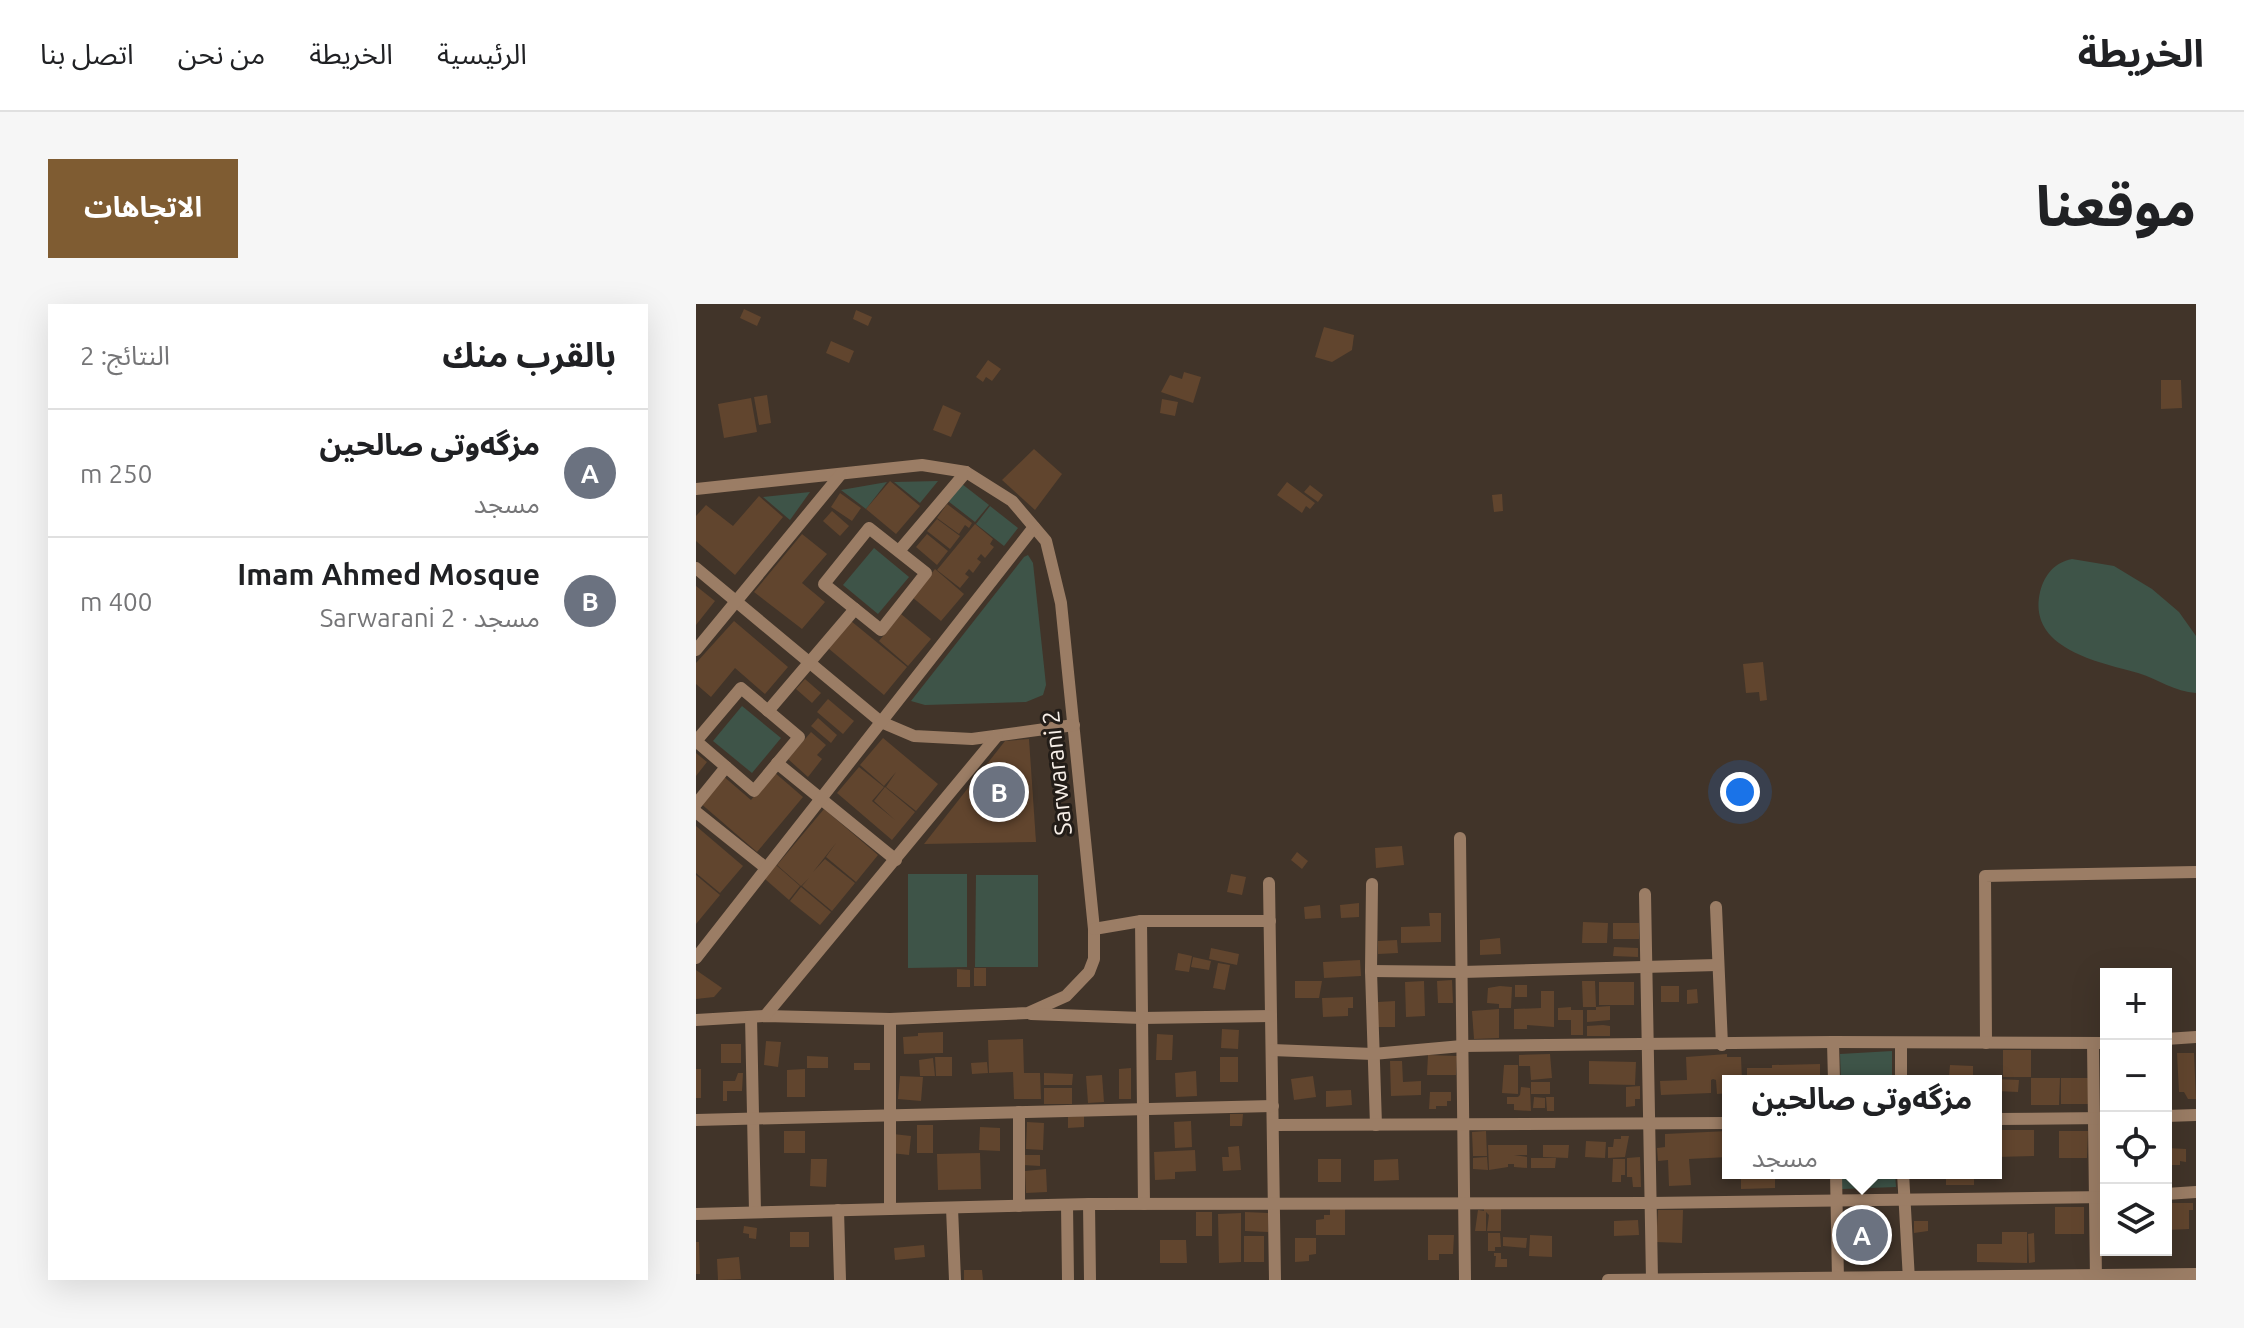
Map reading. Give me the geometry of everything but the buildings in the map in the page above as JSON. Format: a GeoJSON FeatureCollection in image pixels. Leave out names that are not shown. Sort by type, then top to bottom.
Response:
{"type":"FeatureCollection","features":[{"type":"Feature","properties":{"kind":"street","name":"Sarwarani 2"},"geometry":{"type":"LineString","coordinates":[[696,489],[922,465],[966,472],[1012,501],[1046,541],[1061,603],[1094,929],[1094,959],[1089,972],[1066,996],[1028,1013],[890,1019],[758,1016],[696,1020]]}},
{"type":"Feature","properties":{"kind":"street"},"geometry":{"type":"LineString","coordinates":[[899,551],[966,472]]}},
{"type":"Feature","properties":{"kind":"street"},"geometry":{"type":"LineString","coordinates":[[696,650],[841,474]]}},
{"type":"Feature","properties":{"kind":"street"},"geometry":{"type":"LineString","coordinates":[[696,958],[1034,527]]}},
{"type":"Feature","properties":{"kind":"street"},"geometry":{"type":"LineString","coordinates":[[869,528],[926,573],[881,630],[855,609],[824,584],[869,528]]}},
{"type":"Feature","properties":{"kind":"street"},"geometry":{"type":"LineString","coordinates":[[696,568],[881,722],[914,736],[972,739],[1074,725]]}},
{"type":"Feature","properties":{"kind":"street"},"geometry":{"type":"LineString","coordinates":[[768,711],[855,609]]}},
{"type":"Feature","properties":{"kind":"street"},"geometry":{"type":"LineString","coordinates":[[741,688],[799,737],[777,763],[754,791],[696,741],[741,688]]}},
{"type":"Feature","properties":{"kind":"street"},"geometry":{"type":"LineString","coordinates":[[755,1212],[753,1119],[758,1016],[896,860],[997,736]]}},
{"type":"Feature","properties":{"kind":"street"},"geometry":{"type":"LineString","coordinates":[[777,763],[896,860]]}},
{"type":"Feature","properties":{"kind":"street"},"geometry":{"type":"LineString","coordinates":[[696,804],[726,767]]}},
{"type":"Feature","properties":{"kind":"street"},"geometry":{"type":"LineString","coordinates":[[696,812],[766,868]]}},
{"type":"Feature","properties":{"kind":"street"},"geometry":{"type":"LineString","coordinates":[[1460,838],[1465,1280]]}},
{"type":"Feature","properties":{"kind":"street"},"geometry":{"type":"LineString","coordinates":[[1986,1043],[1985,876],[2196,872]]}},
{"type":"Feature","properties":{"kind":"street"},"geometry":{"type":"LineString","coordinates":[[1269,883],[1275,1280]]}},
{"type":"Feature","properties":{"kind":"street"},"geometry":{"type":"LineString","coordinates":[[1372,884],[1371,971],[1376,1125]]}},
{"type":"Feature","properties":{"kind":"street"},"geometry":{"type":"LineString","coordinates":[[1645,894],[1652,1280]]}},
{"type":"Feature","properties":{"kind":"street"},"geometry":{"type":"LineString","coordinates":[[1716,907],[1722,1045]]}},
{"type":"Feature","properties":{"kind":"street"},"geometry":{"type":"LineString","coordinates":[[1141,921],[1144,1204]]}},
{"type":"Feature","properties":{"kind":"street"},"geometry":{"type":"LineString","coordinates":[[1094,929],[1141,921],[1270,921]]}},
{"type":"Feature","properties":{"kind":"street"},"geometry":{"type":"LineString","coordinates":[[1371,971],[1462,972],[1717,965]]}},
{"type":"Feature","properties":{"kind":"street"},"geometry":{"type":"LineString","coordinates":[[1028,1013],[1142,1018],[1271,1016]]}},
{"type":"Feature","properties":{"kind":"street"},"geometry":{"type":"LineString","coordinates":[[890,1019],[890,1209]]}},
{"type":"Feature","properties":{"kind":"street"},"geometry":{"type":"LineString","coordinates":[[2172,1039],[2196,1037]]}},
{"type":"Feature","properties":{"kind":"street"},"geometry":{"type":"LineString","coordinates":[[1833,1042],[1834,1075]]}},
{"type":"Feature","properties":{"kind":"street"},"geometry":{"type":"LineString","coordinates":[[1901,1043],[1901,1075]]}},
{"type":"Feature","properties":{"kind":"street"},"geometry":{"type":"LineString","coordinates":[[1272,1050],[1373,1054],[1462,1046],[2100,1043]]}},
{"type":"Feature","properties":{"kind":"street"},"geometry":{"type":"LineString","coordinates":[[696,1120],[1273,1106]]}},
{"type":"Feature","properties":{"kind":"street"},"geometry":{"type":"LineString","coordinates":[[1019,1112],[1019,1206]]}},
{"type":"Feature","properties":{"kind":"street"},"geometry":{"type":"LineString","coordinates":[[2172,1116],[2196,1115]]}},
{"type":"Feature","properties":{"kind":"street"},"geometry":{"type":"LineString","coordinates":[[2002,1119],[2100,1119]]}},
{"type":"Feature","properties":{"kind":"street"},"geometry":{"type":"LineString","coordinates":[[1273,1125],[1722,1123]]}},
{"type":"Feature","properties":{"kind":"street"},"geometry":{"type":"LineString","coordinates":[[1836,1179],[1838,1279]]}},
{"type":"Feature","properties":{"kind":"street"},"geometry":{"type":"LineString","coordinates":[[1903,1179],[1909,1278]]}},
{"type":"Feature","properties":{"kind":"street"},"geometry":{"type":"LineString","coordinates":[[2172,1194],[2196,1192]]}},
{"type":"Feature","properties":{"kind":"street"},"geometry":{"type":"LineString","coordinates":[[696,1214],[1089,1204],[1651,1203],[2100,1197],[2096,1278]]}},
{"type":"Feature","properties":{"kind":"street"},"geometry":{"type":"LineString","coordinates":[[1089,1204],[1090,1280]]}},
{"type":"Feature","properties":{"kind":"street"},"geometry":{"type":"LineString","coordinates":[[1067,1205],[1068,1280]]}},
{"type":"Feature","properties":{"kind":"street"},"geometry":{"type":"LineString","coordinates":[[952,1208],[955,1280]]}},
{"type":"Feature","properties":{"kind":"street"},"geometry":{"type":"LineString","coordinates":[[838,1210],[840,1280]]}},
{"type":"Feature","properties":{"kind":"street"},"geometry":{"type":"LineString","coordinates":[[1608,1280],[2096,1278],[2196,1274]]}},
{"type":"Feature","properties":{"kind":"green space"},"geometry":{"type":"Polygon","coordinates":[[[938,481],[920,503],[894,482],[938,481]]]}},
{"type":"Feature","properties":{"kind":"green space"},"geometry":{"type":"Polygon","coordinates":[[[887,482],[866,509],[841,490],[887,482]]]}},
{"type":"Feature","properties":{"kind":"green space"},"geometry":{"type":"Polygon","coordinates":[[[962,484],[989,505],[975,522],[948,501],[962,484]]]}},
{"type":"Feature","properties":{"kind":"green space"},"geometry":{"type":"Polygon","coordinates":[[[810,492],[790,520],[763,497],[810,492]]]}},
{"type":"Feature","properties":{"kind":"green space"},"geometry":{"type":"Polygon","coordinates":[[[990,506],[1018,528],[1004,546],[976,524],[990,506]]]}},
{"type":"Feature","properties":{"kind":"green space"},"geometry":{"type":"Polygon","coordinates":[[[874,548],[909,577],[878,614],[843,585],[874,548]]]}},
{"type":"Feature","properties":{"kind":"green space"},"geometry":{"type":"Polygon","coordinates":[[[1028,555],[1033,563],[1046,685],[1043,695],[1026,702],[925,705],[911,701],[1024,557],[1028,555]]]}},
{"type":"Feature","properties":{"kind":"green space"},"geometry":{"type":"Polygon","coordinates":[[[2072,559],[2114,566],[2152,589],[2179,612],[2196,636],[2196,693],[2086,658],[2055,640],[2044,627],[2039,611],[2040,592],[2051,570],[2072,559]]]}},
{"type":"Feature","properties":{"kind":"green space"},"geometry":{"type":"Polygon","coordinates":[[[742,706],[781,738],[752,773],[713,741],[742,706]]]}},
{"type":"Feature","properties":{"kind":"green space"},"geometry":{"type":"Polygon","coordinates":[[[908,874],[967,874],[967,967],[908,968],[908,874]]]}},
{"type":"Feature","properties":{"kind":"green space"},"geometry":{"type":"Polygon","coordinates":[[[976,875],[1038,875],[1038,967],[975,967],[976,875]]]}},
{"type":"Feature","properties":{"kind":"green space"},"geometry":{"type":"Polygon","coordinates":[[[1892,1051],[1892,1075],[1841,1075],[1840,1054],[1892,1051]]]}},
{"type":"Feature","properties":{"kind":"green space"},"geometry":{"type":"Polygon","coordinates":[[[1842,1179],[1895,1179],[1896,1187],[1842,1189],[1842,1179]]]}},
{"type":"Feature","properties":{"kind":"place","name":"Imam Ahmed Mosque"},"geometry":{"type":"Point","coordinates":[999,792]}},
{"type":"Feature","properties":{"kind":"place","name":"مزگەوتی صالحین"},"geometry":{"type":"Point","coordinates":[1862,1235]}}]}
